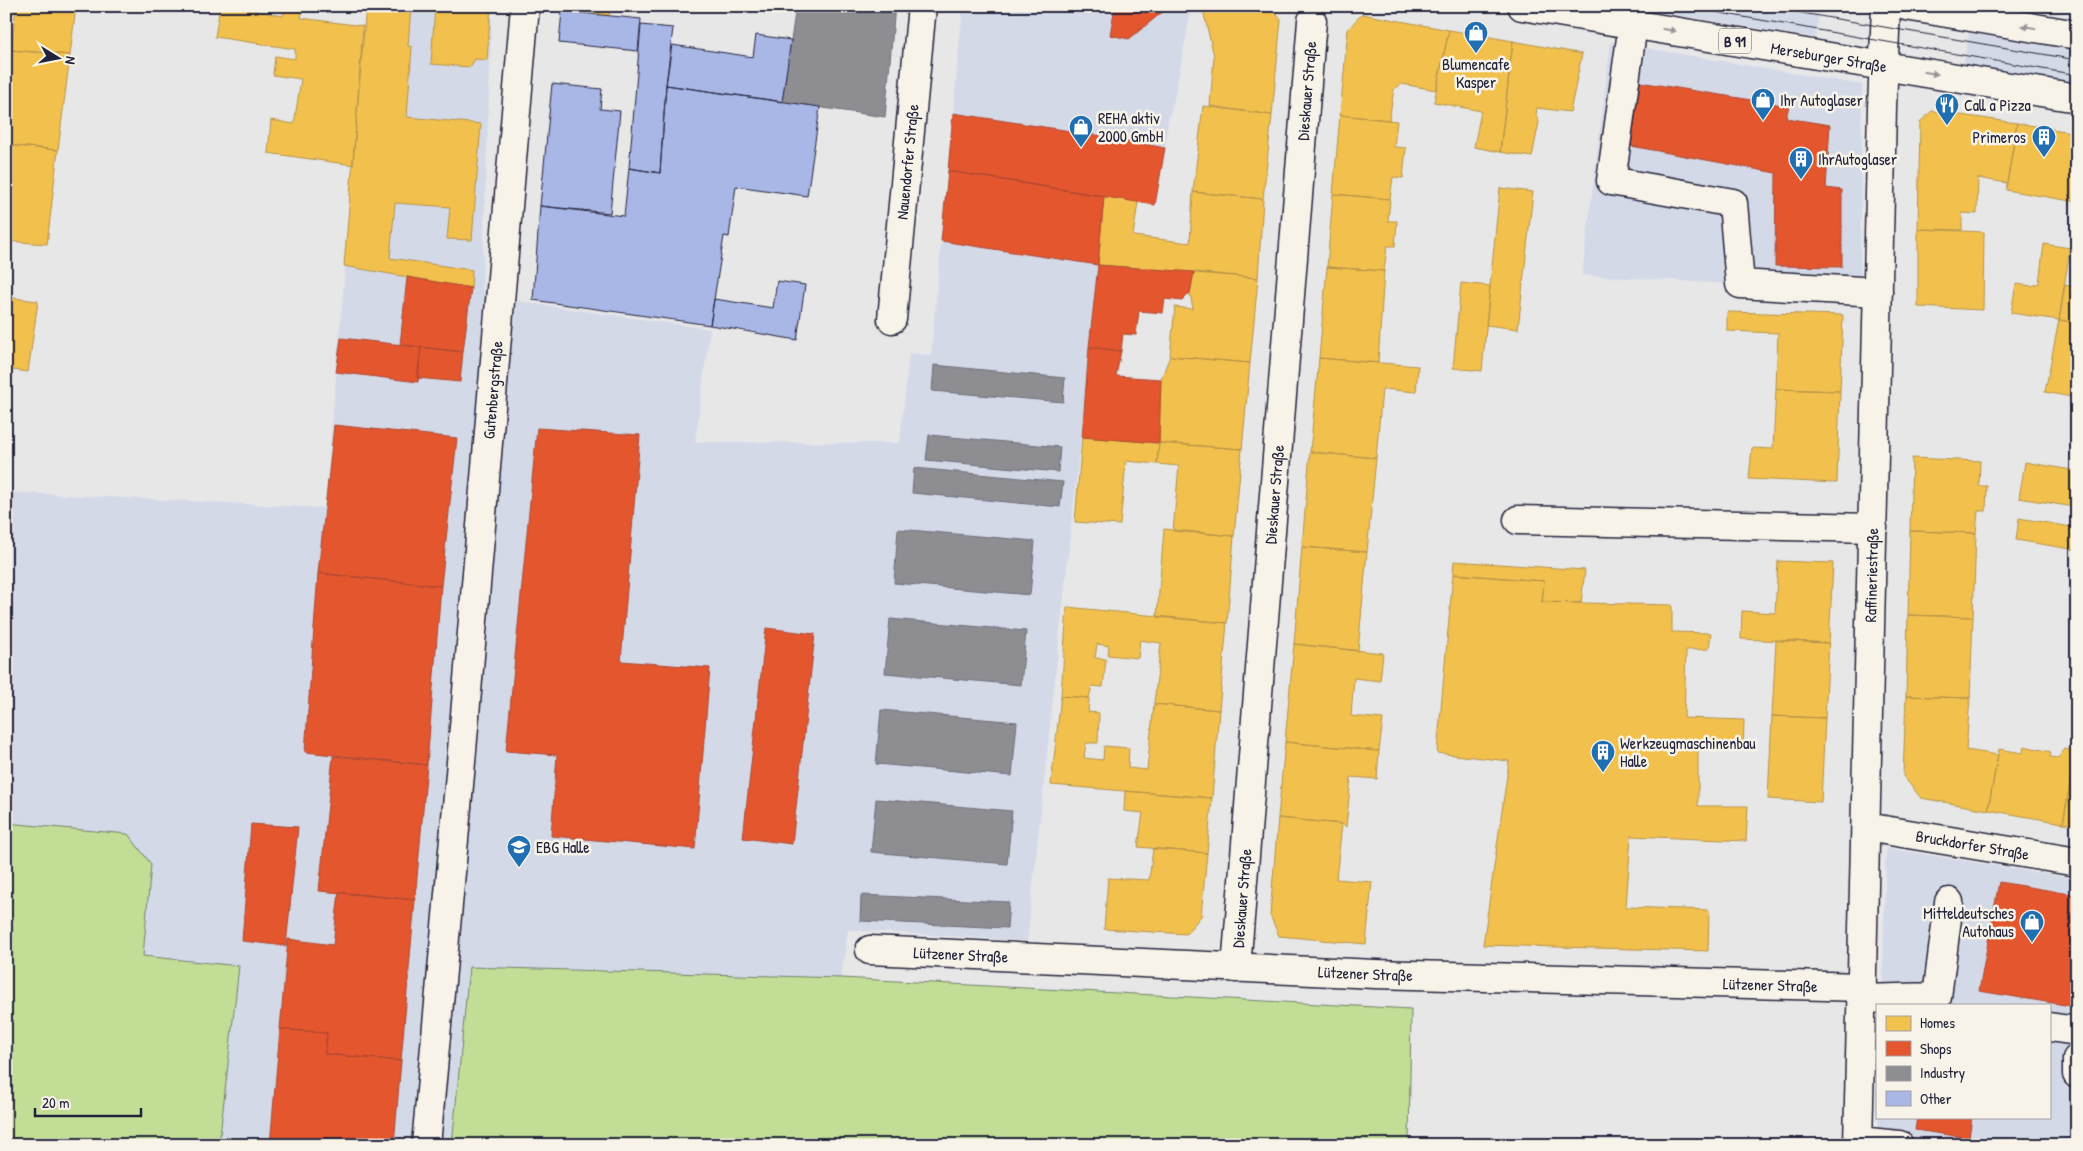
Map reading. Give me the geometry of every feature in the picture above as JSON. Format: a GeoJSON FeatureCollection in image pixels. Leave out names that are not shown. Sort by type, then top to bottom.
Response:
{"type":"FeatureCollection","features":[{"type":"Feature","properties":{"kind":"street","name":"Gutenbergstraße"},"geometry":{"type":"LineString","coordinates":[[426,1145],[460,774],[525,6]]}},
{"type":"Feature","properties":{"kind":"street","name":"Nauendorfer Straße"},"geometry":{"type":"LineString","coordinates":[[892,319],[922,6]]}},
{"type":"Feature","properties":{"kind":"street","name":"Merseburger Straße"},"geometry":{"type":"LineString","coordinates":[[1522,6],[2077,98]]}},
{"type":"Feature","properties":{"kind":"street","name":"Raffineriestraße"},"geometry":{"type":"LineString","coordinates":[[1858,1143],[1883,65],[1886,6]]}},
{"type":"Feature","properties":{"kind":"street"},"geometry":{"type":"LineString","coordinates":[[1906,6],[2077,35]]}},
{"type":"Feature","properties":{"kind":"street","name":"Dieskauer Straße"},"geometry":{"type":"LineString","coordinates":[[1236,968],[1312,21]]}},
{"type":"Feature","properties":{"kind":"street"},"geometry":{"type":"LineString","coordinates":[[1633,24],[1611,181],[1733,203],[1740,284],[1878,292]]}},
{"type":"Feature","properties":{"kind":"street"},"geometry":{"type":"LineString","coordinates":[[1518,520],[1873,528]]}},
{"type":"Feature","properties":{"kind":"street","name":"Bruckdorfer Straße"},"geometry":{"type":"LineString","coordinates":[[1866,827],[2077,862]]}},
{"type":"Feature","properties":{"kind":"street"},"geometry":{"type":"LineString","coordinates":[[1945,1001],[1949,902]]}},
{"type":"Feature","properties":{"kind":"street","name":"Lützener Straße"},"geometry":{"type":"LineString","coordinates":[[870,950],[1236,968],[1861,993],[1945,1001]]}},
{"type":"Feature","properties":{"kind":"street"},"geometry":{"type":"LineString","coordinates":[[2050,1027],[2077,1031]]}},
{"type":"Feature","properties":{"kind":"street"},"geometry":{"type":"LineString","coordinates":[[2077,1059],[2077,1074]]}},
{"type":"Feature","properties":{"kind":"street"},"geometry":{"type":"LineString","coordinates":[[1858,1143],[1900,1145]]}},
{"type":"Feature","properties":{"kind":"shaded area"},"geometry":{"type":"Polygon","coordinates":[[[367,6],[492,6],[482,290],[528,303],[710,329],[695,442],[900,443],[909,353],[931,355],[963,6],[1192,6],[1168,121],[1155,205],[1105,197],[1027,941],[848,930],[841,978],[1411,1009],[1409,1145],[6,1145],[6,492],[325,508],[367,6]]]}},
{"type":"Feature","properties":{"kind":"shaded area"},"geometry":{"type":"Polygon","coordinates":[[[1623,6],[1776,6],[1819,14],[1815,38],[1623,6]]]}},
{"type":"Feature","properties":{"kind":"shaded area"},"geometry":{"type":"Polygon","coordinates":[[[1969,33],[2077,51],[2077,84],[1963,65],[1969,33]]]}},
{"type":"Feature","properties":{"kind":"shaded area"},"geometry":{"type":"Polygon","coordinates":[[[1611,42],[1862,85],[1860,292],[1582,275],[1611,42]]]}},
{"type":"Feature","properties":{"kind":"shaded area"},"geometry":{"type":"Polygon","coordinates":[[[1886,848],[2077,879],[2077,1145],[1878,1145],[1878,1118],[2050,1118],[2050,1004],[1882,1004],[1886,848]]]}},
{"type":"Feature","properties":{"kind":"green space"},"geometry":{"type":"Polygon","coordinates":[[[6,823],[128,834],[151,864],[143,956],[239,966],[219,1145],[6,1145],[6,823]]]}},
{"type":"Feature","properties":{"kind":"green space"},"geometry":{"type":"Polygon","coordinates":[[[469,967],[841,978],[1411,1009],[1409,1145],[452,1145],[469,967]]]}},
{"type":"Feature","properties":{"kind":"building: Homes"},"geometry":{"type":"Polygon","coordinates":[[[16,6],[76,6],[70,55],[11,50],[16,6]]]}},
{"type":"Feature","properties":{"kind":"building: Homes"},"geometry":{"type":"Polygon","coordinates":[[[220,6],[241,6],[241,8],[283,16],[285,6],[293,6],[303,8],[301,18],[363,26],[353,165],[268,153],[271,120],[294,124],[301,79],[273,75],[275,56],[295,59],[295,49],[215,37],[220,6]]]}},
{"type":"Feature","properties":{"kind":"building: Homes"},"geometry":{"type":"Polygon","coordinates":[[[366,6],[411,6],[408,46],[412,47],[407,117],[481,124],[472,240],[447,239],[450,207],[395,203],[390,258],[472,270],[471,288],[344,266],[366,6]]]}},
{"type":"Feature","properties":{"kind":"building: Homes"},"geometry":{"type":"Polygon","coordinates":[[[435,6],[491,6],[487,60],[475,59],[470,67],[431,64],[435,6]]]}},
{"type":"Feature","properties":{"kind":"building: Homes"},"geometry":{"type":"Polygon","coordinates":[[[562,6],[611,6],[609,16],[562,11],[562,6]]]}},
{"type":"Feature","properties":{"kind":"building: Homes"},"geometry":{"type":"Polygon","coordinates":[[[1202,6],[1271,6],[1281,19],[1272,115],[1210,106],[1214,56],[1202,6]]]}},
{"type":"Feature","properties":{"kind":"building: Homes"},"geometry":{"type":"Polygon","coordinates":[[[1362,14],[1449,30],[1436,90],[1402,84],[1394,89],[1389,120],[1340,115],[1348,29],[1362,14]]]}},
{"type":"Feature","properties":{"kind":"building: Homes"},"geometry":{"type":"Polygon","coordinates":[[[1449,30],[1513,41],[1500,152],[1474,147],[1481,111],[1434,102],[1449,30]]]}},
{"type":"Feature","properties":{"kind":"building: Homes"},"geometry":{"type":"Polygon","coordinates":[[[1513,41],[1582,54],[1570,112],[1537,108],[1536,115],[1539,122],[1532,157],[1500,152],[1513,41]]]}},
{"type":"Feature","properties":{"kind":"building: Homes"},"geometry":{"type":"Polygon","coordinates":[[[11,50],[70,55],[58,150],[6,145],[6,99],[11,50]]]}},
{"type":"Feature","properties":{"kind":"building: Homes"},"geometry":{"type":"Polygon","coordinates":[[[1203,106],[1272,115],[1263,199],[1193,192],[1203,106]]]}},
{"type":"Feature","properties":{"kind":"building: Homes"},"geometry":{"type":"Polygon","coordinates":[[[1932,111],[2017,123],[2007,183],[1978,178],[1977,214],[1962,213],[1962,230],[1918,229],[1920,122],[1932,111]]]}},
{"type":"Feature","properties":{"kind":"building: Homes"},"geometry":{"type":"Polygon","coordinates":[[[1340,115],[1397,121],[1394,147],[1406,148],[1403,178],[1393,177],[1390,199],[1333,194],[1340,115]]]}},
{"type":"Feature","properties":{"kind":"building: Homes","name":"Primeros"},"geometry":{"type":"Polygon","coordinates":[[[2017,123],[2077,133],[2077,202],[2006,190],[2017,123]]]}},
{"type":"Feature","properties":{"kind":"building: Homes"},"geometry":{"type":"Polygon","coordinates":[[[6,145],[58,150],[47,244],[6,241],[6,145]]]}},
{"type":"Feature","properties":{"kind":"building: Homes"},"geometry":{"type":"Polygon","coordinates":[[[1500,188],[1533,192],[1518,329],[1486,325],[1500,188]]]}},
{"type":"Feature","properties":{"kind":"building: Homes"},"geometry":{"type":"Polygon","coordinates":[[[1193,192],[1263,199],[1258,278],[1098,265],[1104,196],[1138,202],[1133,236],[1190,243],[1193,192]]]}},
{"type":"Feature","properties":{"kind":"building: Homes"},"geometry":{"type":"Polygon","coordinates":[[[1333,194],[1390,199],[1388,221],[1397,221],[1395,246],[1387,246],[1384,271],[1327,267],[1333,194]]]}},
{"type":"Feature","properties":{"kind":"building: Homes"},"geometry":{"type":"Polygon","coordinates":[[[1918,229],[1984,232],[1983,310],[1918,307],[1918,229]]]}},
{"type":"Feature","properties":{"kind":"building: Homes"},"geometry":{"type":"Polygon","coordinates":[[[2044,244],[2070,248],[2059,320],[2011,313],[2016,284],[2032,286],[2039,283],[2044,244]]]}},
{"type":"Feature","properties":{"kind":"building: Homes"},"geometry":{"type":"Polygon","coordinates":[[[1327,267],[1384,271],[1378,363],[1319,358],[1327,267]]]}},
{"type":"Feature","properties":{"kind":"building: Homes"},"geometry":{"type":"Polygon","coordinates":[[[1194,272],[1258,278],[1250,363],[1170,356],[1175,307],[1193,309],[1190,293],[1194,272]]]}},
{"type":"Feature","properties":{"kind":"building: Homes"},"geometry":{"type":"Polygon","coordinates":[[[1461,283],[1490,286],[1482,371],[1453,368],[1461,283]]]}},
{"type":"Feature","properties":{"kind":"building: Homes"},"geometry":{"type":"Polygon","coordinates":[[[2065,285],[2077,288],[2077,323],[2059,320],[2065,285]]]}},
{"type":"Feature","properties":{"kind":"building: Homes"},"geometry":{"type":"Polygon","coordinates":[[[6,297],[38,301],[28,372],[6,369],[6,297]]]}},
{"type":"Feature","properties":{"kind":"building: Homes"},"geometry":{"type":"Polygon","coordinates":[[[1727,312],[1843,315],[1840,391],[1776,389],[1778,333],[1727,331],[1727,312]]]}},
{"type":"Feature","properties":{"kind":"building: Homes"},"geometry":{"type":"Polygon","coordinates":[[[2059,320],[2077,323],[2077,398],[2045,392],[2059,320]]]}},
{"type":"Feature","properties":{"kind":"building: Homes"},"geometry":{"type":"Polygon","coordinates":[[[1170,356],[1250,363],[1242,449],[1159,443],[1161,379],[1170,356]]]}},
{"type":"Feature","properties":{"kind":"building: Homes"},"geometry":{"type":"Polygon","coordinates":[[[1319,358],[1418,366],[1416,392],[1382,389],[1376,458],[1310,452],[1319,358]]]}},
{"type":"Feature","properties":{"kind":"building: Homes"},"geometry":{"type":"Polygon","coordinates":[[[1776,389],[1840,391],[1837,483],[1749,479],[1752,448],[1773,449],[1776,389]]]}},
{"type":"Feature","properties":{"kind":"building: Homes"},"geometry":{"type":"Polygon","coordinates":[[[1082,437],[1159,443],[1157,464],[1126,461],[1120,525],[1075,522],[1082,437]]]}},
{"type":"Feature","properties":{"kind":"building: Homes"},"geometry":{"type":"Polygon","coordinates":[[[1159,443],[1242,449],[1234,536],[1173,531],[1179,466],[1157,464],[1159,443]]]}},
{"type":"Feature","properties":{"kind":"building: Homes"},"geometry":{"type":"Polygon","coordinates":[[[1310,452],[1376,458],[1367,552],[1302,547],[1310,452]]]}},
{"type":"Feature","properties":{"kind":"building: Homes"},"geometry":{"type":"Polygon","coordinates":[[[1912,458],[1980,461],[1979,486],[1987,486],[1986,511],[1978,511],[1976,533],[1910,531],[1912,458]]]}},
{"type":"Feature","properties":{"kind":"building: Homes"},"geometry":{"type":"Polygon","coordinates":[[[2025,462],[2077,471],[2077,550],[2016,540],[2019,518],[2071,527],[2074,507],[2019,498],[2025,462]]]}},
{"type":"Feature","properties":{"kind":"building: Homes"},"geometry":{"type":"Polygon","coordinates":[[[1164,529],[1234,536],[1227,623],[1157,617],[1164,529]]]}},
{"type":"Feature","properties":{"kind":"building: Homes"},"geometry":{"type":"Polygon","coordinates":[[[1910,531],[1976,533],[1973,617],[1908,615],[1910,531]]]}},
{"type":"Feature","properties":{"kind":"building: Homes"},"geometry":{"type":"Polygon","coordinates":[[[1302,547],[1367,552],[1358,651],[1294,644],[1302,547]]]}},
{"type":"Feature","properties":{"kind":"building: Homes"},"geometry":{"type":"Polygon","coordinates":[[[1454,561],[1585,570],[1581,603],[1542,602],[1544,581],[1453,574],[1454,561]]]}},
{"type":"Feature","properties":{"kind":"building: Homes"},"geometry":{"type":"Polygon","coordinates":[[[1778,561],[1833,563],[1829,643],[1741,639],[1742,611],[1775,613],[1778,561]]]}},
{"type":"Feature","properties":{"kind":"building: Homes","name":"Werkzeugmaschinenbau Halle"},"geometry":{"type":"Polygon","coordinates":[[[1453,574],[1544,581],[1542,602],[1672,605],[1672,632],[1711,633],[1709,649],[1686,650],[1684,718],[1744,720],[1743,749],[1698,747],[1698,806],[1748,806],[1746,841],[1631,836],[1626,907],[1709,910],[1708,951],[1483,945],[1509,761],[1437,753],[1453,574]]]}},
{"type":"Feature","properties":{"kind":"building: Homes"},"geometry":{"type":"Polygon","coordinates":[[[1067,607],[1227,623],[1219,710],[1154,704],[1161,643],[1140,640],[1138,658],[1108,655],[1109,646],[1097,644],[1095,658],[1106,659],[1103,687],[1092,686],[1089,698],[1061,696],[1067,607]]]}},
{"type":"Feature","properties":{"kind":"building: Homes"},"geometry":{"type":"Polygon","coordinates":[[[1908,615],[1973,617],[1970,698],[1906,696],[1908,615]]]}},
{"type":"Feature","properties":{"kind":"building: Homes"},"geometry":{"type":"Polygon","coordinates":[[[1776,640],[1829,643],[1825,718],[1772,716],[1776,640]]]}},
{"type":"Feature","properties":{"kind":"building: Homes"},"geometry":{"type":"Polygon","coordinates":[[[1294,644],[1383,653],[1380,681],[1354,678],[1351,716],[1383,719],[1379,751],[1285,742],[1294,644]]]}},
{"type":"Feature","properties":{"kind":"building: Homes"},"geometry":{"type":"Polygon","coordinates":[[[1061,696],[1089,698],[1088,712],[1099,713],[1098,743],[1086,743],[1084,758],[1103,760],[1104,746],[1129,748],[1128,768],[1147,770],[1154,704],[1219,710],[1212,798],[1051,785],[1061,696]]]}},
{"type":"Feature","properties":{"kind":"building: Homes"},"geometry":{"type":"Polygon","coordinates":[[[1906,696],[1970,698],[1966,750],[1998,755],[1988,810],[1921,798],[1903,776],[1906,696]]]}},
{"type":"Feature","properties":{"kind":"building: Homes"},"geometry":{"type":"Polygon","coordinates":[[[1772,716],[1825,718],[1821,802],[1768,799],[1772,716]]]}},
{"type":"Feature","properties":{"kind":"building: Homes"},"geometry":{"type":"Polygon","coordinates":[[[1285,742],[1379,751],[1377,779],[1351,777],[1346,827],[1342,824],[1278,818],[1285,742]]]}},
{"type":"Feature","properties":{"kind":"building: Homes"},"geometry":{"type":"Polygon","coordinates":[[[2024,746],[2051,752],[2050,757],[2058,758],[2065,749],[2076,751],[2063,823],[1988,810],[1999,749],[2023,753],[2024,746]]]}},
{"type":"Feature","properties":{"kind":"building: Homes"},"geometry":{"type":"Polygon","coordinates":[[[2077,747],[2077,825],[2063,823],[2077,747]]]}},
{"type":"Feature","properties":{"kind":"building: Homes"},"geometry":{"type":"Polygon","coordinates":[[[1125,791],[1212,798],[1207,853],[1138,847],[1143,813],[1124,811],[1125,791]]]}},
{"type":"Feature","properties":{"kind":"building: Homes"},"geometry":{"type":"Polygon","coordinates":[[[1278,818],[1342,824],[1336,879],[1372,882],[1366,944],[1279,936],[1270,915],[1278,818]]]}},
{"type":"Feature","properties":{"kind":"building: Homes"},"geometry":{"type":"Polygon","coordinates":[[[1153,849],[1207,853],[1201,916],[1186,934],[1104,929],[1108,878],[1149,880],[1153,849]]]}},
{"type":"Feature","properties":{"kind":"building: Shops"},"geometry":{"type":"Polygon","coordinates":[[[1115,6],[1170,6],[1129,39],[1110,35],[1115,6]]]}},
{"type":"Feature","properties":{"kind":"building: Shops","name":"IhrAutoglaser"},"geometry":{"type":"Polygon","coordinates":[[[1640,82],[1789,106],[1786,118],[1830,125],[1826,188],[1842,190],[1842,267],[1775,266],[1776,173],[1631,146],[1640,82]]]}},
{"type":"Feature","properties":{"kind":"building: Shops"},"geometry":{"type":"Polygon","coordinates":[[[953,113],[1109,137],[1165,148],[1155,205],[948,171],[953,113]]]}},
{"type":"Feature","properties":{"kind":"building: Shops"},"geometry":{"type":"Polygon","coordinates":[[[948,171],[1104,196],[1098,265],[941,241],[948,171]]]}},
{"type":"Feature","properties":{"kind":"building: Shops"},"geometry":{"type":"Polygon","coordinates":[[[1098,265],[1194,272],[1190,293],[1182,301],[1165,299],[1163,313],[1139,311],[1136,335],[1123,334],[1121,351],[1089,347],[1098,265]]]}},
{"type":"Feature","properties":{"kind":"building: Shops"},"geometry":{"type":"Polygon","coordinates":[[[407,277],[471,288],[463,352],[400,345],[407,277]]]}},
{"type":"Feature","properties":{"kind":"building: Shops"},"geometry":{"type":"Polygon","coordinates":[[[341,338],[421,347],[418,382],[336,372],[341,338]]]}},
{"type":"Feature","properties":{"kind":"building: Shops"},"geometry":{"type":"Polygon","coordinates":[[[421,347],[463,352],[460,382],[417,378],[421,347]]]}},
{"type":"Feature","properties":{"kind":"building: Shops"},"geometry":{"type":"Polygon","coordinates":[[[1089,347],[1121,351],[1116,376],[1161,379],[1159,443],[1082,437],[1089,347]]]}},
{"type":"Feature","properties":{"kind":"building: Shops"},"geometry":{"type":"Polygon","coordinates":[[[334,425],[457,438],[441,586],[318,573],[334,425]]]}},
{"type":"Feature","properties":{"kind":"building: Shops"},"geometry":{"type":"Polygon","coordinates":[[[537,428],[640,435],[621,661],[710,668],[695,849],[551,836],[557,755],[506,751],[537,428]]]}},
{"type":"Feature","properties":{"kind":"building: Shops"},"geometry":{"type":"Polygon","coordinates":[[[318,573],[441,586],[427,765],[305,752],[318,573]]]}},
{"type":"Feature","properties":{"kind":"building: Shops"},"geometry":{"type":"Polygon","coordinates":[[[766,628],[815,634],[792,844],[743,838],[766,628]]]}},
{"type":"Feature","properties":{"kind":"building: Shops"},"geometry":{"type":"Polygon","coordinates":[[[333,756],[427,765],[415,900],[319,891],[333,756]]]}},
{"type":"Feature","properties":{"kind":"building: Shops"},"geometry":{"type":"Polygon","coordinates":[[[251,824],[298,827],[286,946],[242,941],[251,824]]]}},
{"type":"Feature","properties":{"kind":"building: Shops","name":"Mitteldeutsches Autohaus"},"geometry":{"type":"Polygon","coordinates":[[[1999,882],[2077,895],[2077,1007],[1979,991],[1999,882]]]}},
{"type":"Feature","properties":{"kind":"building: Shops"},"geometry":{"type":"Polygon","coordinates":[[[339,892],[415,900],[401,1061],[325,1054],[327,1033],[280,1029],[288,939],[333,945],[339,892]]]}},
{"type":"Feature","properties":{"kind":"building: Shops"},"geometry":{"type":"Polygon","coordinates":[[[280,1029],[327,1033],[325,1054],[401,1061],[394,1145],[270,1145],[280,1029]]]}},
{"type":"Feature","properties":{"kind":"building: Shops"},"geometry":{"type":"Polygon","coordinates":[[[1917,1118],[1972,1118],[1969,1138],[1915,1130],[1917,1118]]]}},
{"type":"Feature","properties":{"kind":"building: Industry"},"geometry":{"type":"Polygon","coordinates":[[[796,6],[895,6],[885,117],[782,102],[796,6]]]}},
{"type":"Feature","properties":{"kind":"building: Industry"},"geometry":{"type":"Polygon","coordinates":[[[934,365],[1065,378],[1063,402],[932,391],[934,365]]]}},
{"type":"Feature","properties":{"kind":"building: Industry"},"geometry":{"type":"Polygon","coordinates":[[[929,435],[1060,447],[1058,472],[926,460],[929,435]]]}},
{"type":"Feature","properties":{"kind":"building: Industry"},"geometry":{"type":"Polygon","coordinates":[[[914,468],[1063,482],[1060,507],[912,493],[914,468]]]}},
{"type":"Feature","properties":{"kind":"building: Industry"},"geometry":{"type":"Polygon","coordinates":[[[898,529],[1035,541],[1030,595],[894,583],[898,529]]]}},
{"type":"Feature","properties":{"kind":"building: Industry"},"geometry":{"type":"Polygon","coordinates":[[[890,619],[1026,631],[1021,685],[885,673],[890,619]]]}},
{"type":"Feature","properties":{"kind":"building: Industry"},"geometry":{"type":"Polygon","coordinates":[[[881,710],[1017,722],[1012,776],[876,764],[881,710]]]}},
{"type":"Feature","properties":{"kind":"building: Industry"},"geometry":{"type":"Polygon","coordinates":[[[876,799],[1012,811],[1007,864],[871,852],[876,799]]]}},
{"type":"Feature","properties":{"kind":"building: Industry"},"geometry":{"type":"Polygon","coordinates":[[[861,895],[1009,902],[1007,928],[860,921],[861,895]]]}},
{"type":"Feature","properties":{"kind":"building: Other"},"geometry":{"type":"Polygon","coordinates":[[[562,11],[641,19],[638,51],[559,43],[562,11]]]}},
{"type":"Feature","properties":{"kind":"building: Other"},"geometry":{"type":"Polygon","coordinates":[[[641,25],[673,28],[666,85],[660,173],[629,168],[641,25]]]}},
{"type":"Feature","properties":{"kind":"building: Other"},"geometry":{"type":"Polygon","coordinates":[[[756,35],[791,40],[782,102],[666,85],[672,45],[753,57],[756,35]]]}},
{"type":"Feature","properties":{"kind":"building: Other"},"geometry":{"type":"Polygon","coordinates":[[[552,84],[602,89],[600,109],[620,111],[610,213],[540,206],[552,84]]]}},
{"type":"Feature","properties":{"kind":"building: Other"},"geometry":{"type":"Polygon","coordinates":[[[666,85],[820,107],[807,196],[736,186],[729,237],[724,236],[710,325],[533,300],[540,206],[624,216],[629,168],[660,173],[666,85]]]}},
{"type":"Feature","properties":{"kind":"building: Other"},"geometry":{"type":"Polygon","coordinates":[[[777,281],[805,285],[797,340],[710,325],[714,299],[773,308],[777,281]]]}},
{"type":"Feature","properties":{"kind":"tram line"},"geometry":{"type":"LineString","coordinates":[[1680,6],[2077,75]]}},
{"type":"Feature","properties":{"kind":"tram line"},"geometry":{"type":"LineString","coordinates":[[1761,6],[2077,60]]}},
{"type":"Feature","properties":{"kind":"place","name":"Blumencafe Kasper"},"geometry":{"type":"Point","coordinates":[1476,54]}},
{"type":"Feature","properties":{"kind":"place","name":"Ihr Autoglaser"},"geometry":{"type":"Point","coordinates":[1763,121]}},
{"type":"Feature","properties":{"kind":"place","name":"Call a Pizza"},"geometry":{"type":"Point","coordinates":[1947,126]}},
{"type":"Feature","properties":{"kind":"place","name":"REHA aktiv 2000 GmbH"},"geometry":{"type":"Point","coordinates":[1081,148]}},
{"type":"Feature","properties":{"kind":"place","name":"Primeros"},"geometry":{"type":"Point","coordinates":[2044,158]}},
{"type":"Feature","properties":{"kind":"place","name":"IhrAutoglaser"},"geometry":{"type":"Point","coordinates":[1801,180]}},
{"type":"Feature","properties":{"kind":"place","name":"Werkzeugmaschinenbau Halle"},"geometry":{"type":"Point","coordinates":[1603,773]}},
{"type":"Feature","properties":{"kind":"place","name":"EBG Halle"},"geometry":{"type":"Point","coordinates":[519,868]}},
{"type":"Feature","properties":{"kind":"place","name":"Mitteldeutsches Autohaus"},"geometry":{"type":"Point","coordinates":[2032,943]}}]}
